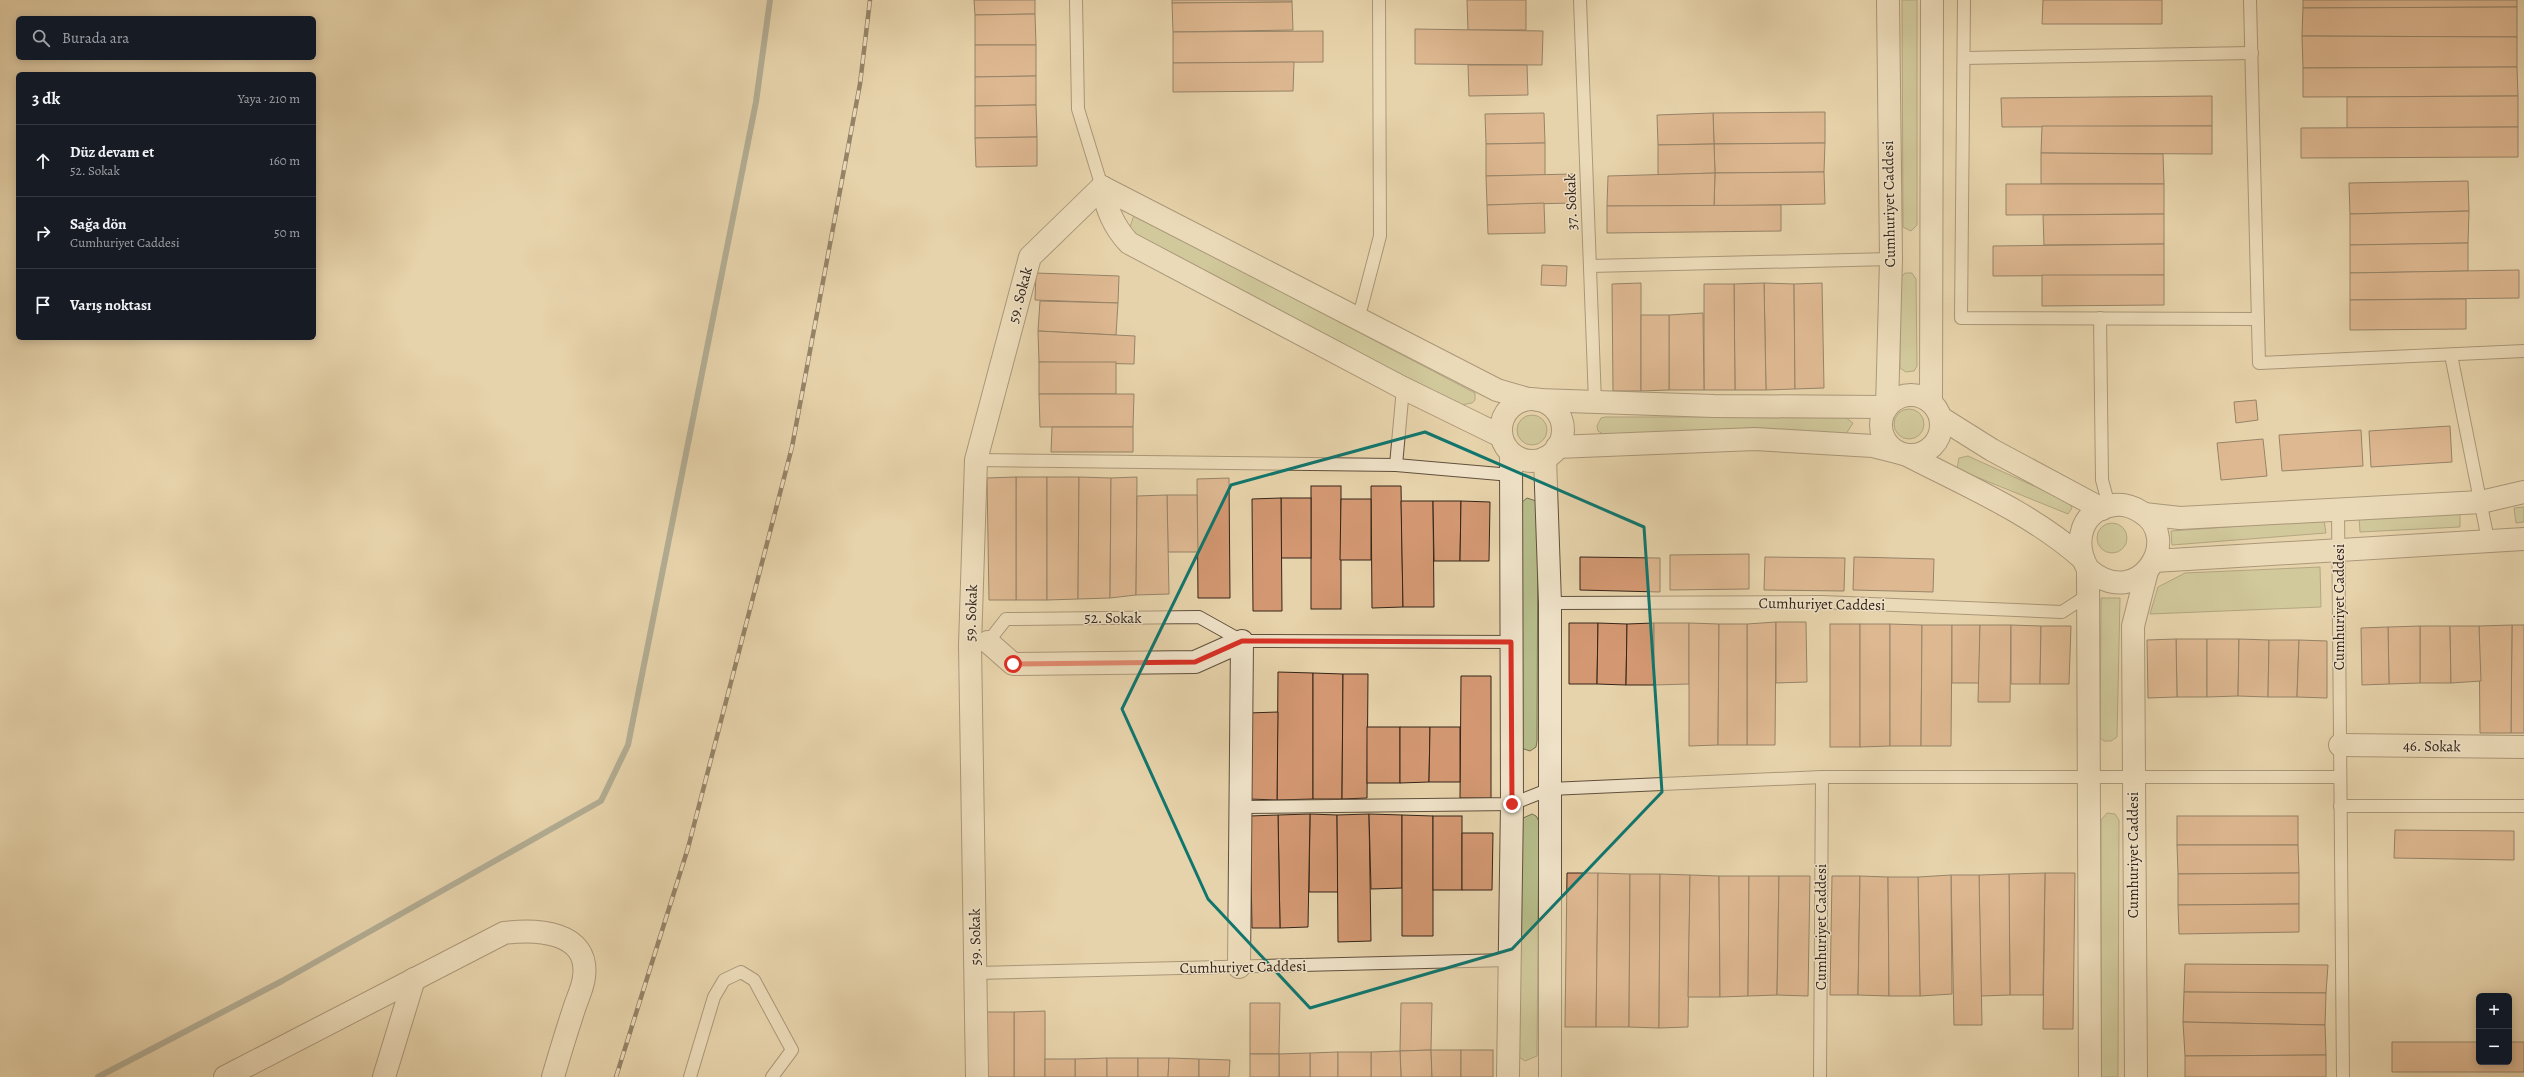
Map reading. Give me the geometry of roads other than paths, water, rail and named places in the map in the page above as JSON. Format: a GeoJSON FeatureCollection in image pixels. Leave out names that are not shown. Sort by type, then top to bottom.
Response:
{"type":"FeatureCollection","features":[{"type":"Feature","properties":{"kind":"street","name":"Cumhuriyet Caddesi"},"geometry":{"type":"LineString","coordinates":[[1887,407],[1891,259],[1888,0]]}},
{"type":"Feature","properties":{"kind":"street"},"geometry":{"type":"LineString","coordinates":[[1932,0],[1936,410],[1942,428],[1934,446],[1917,455],[1902,454],[1883,437],[1882,417],[1887,407],[1903,396],[1922,397],[1936,410],[1992,450],[2106,507]]}},
{"type":"Feature","properties":{"kind":"street"},"geometry":{"type":"LineString","coordinates":[[1102,187],[1358,320],[1497,390],[1533,400],[1555,410],[1560,419],[1563,429],[1551,452],[1550,1077]]}},
{"type":"Feature","properties":{"kind":"street"},"geometry":{"type":"LineString","coordinates":[[1102,187],[1107,208],[1117,230],[1129,243],[1403,388],[1508,455],[1530,462],[1551,452],[1755,439],[1873,446],[1902,454],[1992,498],[2056,535],[2085,564],[2098,578],[2111,583],[2124,583],[2136,579],[2151,566],[2158,549],[2157,536],[2152,524],[2144,514],[2134,508],[2122,505],[2106,507],[2088,520],[2081,532],[2079,545],[2085,564],[2088,595],[2090,1077]]}},
{"type":"Feature","properties":{"kind":"street","name":"59. Sokak"},"geometry":{"type":"LineString","coordinates":[[977,1077],[976,973],[979,644],[976,460],[1030,258],[1102,187]]}},
{"type":"Feature","properties":{"kind":"street"},"geometry":{"type":"LineString","coordinates":[[1508,1077],[1512,804],[1508,455],[1501,426],[1504,416],[1519,402],[1533,400],[1714,406],[1887,407]]}},
{"type":"Feature","properties":{"kind":"street"},"geometry":{"type":"LineString","coordinates":[[2144,514],[2180,518],[2480,502],[2524,492]]}},
{"type":"Feature","properties":{"kind":"street"},"geometry":{"type":"LineString","coordinates":[[2151,566],[2338,549],[2488,540],[2524,540]]}},
{"type":"Feature","properties":{"kind":"street","name":"Cumhuriyet Caddesi"},"geometry":{"type":"LineString","coordinates":[[2136,1077],[2133,626],[2151,566]]}},
{"type":"Feature","properties":{"kind":"street"},"geometry":{"type":"LineString","coordinates":[[1239,967],[1242,641]]}},
{"type":"Feature","properties":{"kind":"street","name":"52. Sokak"},"geometry":{"type":"LineString","coordinates":[[979,644],[1013,664],[1195,662],[1242,641]]}},
{"type":"Feature","properties":{"kind":"street","name":"46. Sokak"},"geometry":{"type":"LineString","coordinates":[[2340,745],[2524,747]]}},
{"type":"Feature","properties":{"kind":"street"},"geometry":{"type":"LineString","coordinates":[[225,1077],[504,933],[527,930],[552,933],[570,942],[581,956],[584,976],[552,1077]]}},
{"type":"Feature","properties":{"kind":"street"},"geometry":{"type":"LineString","coordinates":[[384,1077],[414,979]]}},
{"type":"Feature","properties":{"kind":"lane"},"geometry":{"type":"LineString","coordinates":[[1076,0],[1078,110],[1102,187]]}},
{"type":"Feature","properties":{"kind":"lane"},"geometry":{"type":"LineString","coordinates":[[1358,320],[1380,236],[1379,0]]}},
{"type":"Feature","properties":{"kind":"lane","name":"37. Sokak"},"geometry":{"type":"LineString","coordinates":[[1580,0],[1595,402]]}},
{"type":"Feature","properties":{"kind":"lane"},"geometry":{"type":"LineString","coordinates":[[1964,0],[1961,318],[2258,319]]}},
{"type":"Feature","properties":{"kind":"lane"},"geometry":{"type":"LineString","coordinates":[[2250,0],[2259,363],[2524,351]]}},
{"type":"Feature","properties":{"kind":"lane"},"geometry":{"type":"LineString","coordinates":[[1964,58],[2252,53]]}},
{"type":"Feature","properties":{"kind":"lane"},"geometry":{"type":"LineString","coordinates":[[1590,266],[1891,259]]}},
{"type":"Feature","properties":{"kind":"lane"},"geometry":{"type":"LineString","coordinates":[[2100,318],[2102,480],[2106,507]]}},
{"type":"Feature","properties":{"kind":"lane"},"geometry":{"type":"LineString","coordinates":[[2451,354],[2488,540]]}},
{"type":"Feature","properties":{"kind":"lane"},"geometry":{"type":"LineString","coordinates":[[1396,465],[1403,388]]}},
{"type":"Feature","properties":{"kind":"lane"},"geometry":{"type":"LineString","coordinates":[[976,460],[1396,465],[1508,455]]}},
{"type":"Feature","properties":{"kind":"lane","name":"Cumhuriyet Caddesi"},"geometry":{"type":"LineString","coordinates":[[2338,510],[2343,1077]]}},
{"type":"Feature","properties":{"kind":"lane","name":"Cumhuriyet Caddesi"},"geometry":{"type":"LineString","coordinates":[[1550,603],[1822,602],[2062,612],[2088,595]]}},
{"type":"Feature","properties":{"kind":"lane","name":"52. Sokak"},"geometry":{"type":"LineString","coordinates":[[979,644],[1006,619],[1191,618],[1199,618],[1242,641],[1511,642]]}},
{"type":"Feature","properties":{"kind":"lane","name":"Cumhuriyet Caddesi"},"geometry":{"type":"LineString","coordinates":[[1512,804],[1550,789],[1822,777],[2340,777]]}},
{"type":"Feature","properties":{"kind":"lane","name":"Cumhuriyet Caddesi"},"geometry":{"type":"LineString","coordinates":[[1820,1077],[1822,777]]}},
{"type":"Feature","properties":{"kind":"lane"},"geometry":{"type":"LineString","coordinates":[[1240,807],[1512,804]]}},
{"type":"Feature","properties":{"kind":"lane"},"geometry":{"type":"LineString","coordinates":[[2340,806],[2524,806]]}},
{"type":"Feature","properties":{"kind":"lane","name":"Cumhuriyet Caddesi"},"geometry":{"type":"LineString","coordinates":[[976,973],[1509,960]]}},
{"type":"Feature","properties":{"kind":"lane"},"geometry":{"type":"LineString","coordinates":[[690,1077],[714,997],[724,980],[740,972],[754,980],[792,1050],[772,1077]]}},
{"type":"Feature","properties":{"kind":"waterway"},"geometry":{"type":"LineString","coordinates":[[98,1077],[282,981],[601,801],[628,745],[756,102],[770,0]]}},
{"type":"Feature","properties":{"kind":"railway"},"geometry":{"type":"LineString","coordinates":[[616,1077],[688,848],[792,447],[860,84],[870,0]]}}]}
